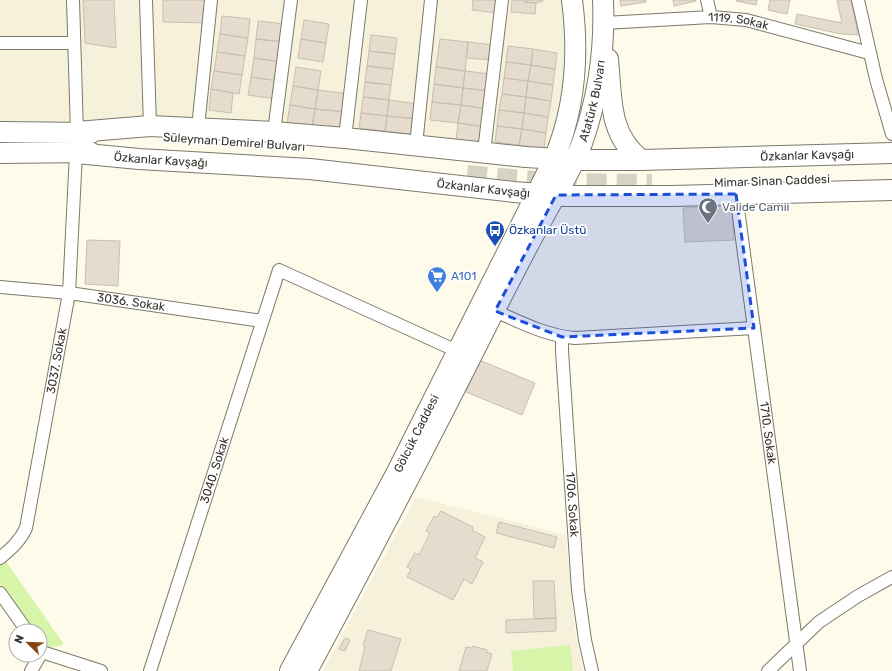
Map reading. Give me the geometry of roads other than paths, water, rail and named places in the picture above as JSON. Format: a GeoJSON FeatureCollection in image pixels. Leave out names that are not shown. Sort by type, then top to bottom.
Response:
{"type":"FeatureCollection","features":[{"type":"Feature","properties":{"kind":"main road","name":"Atatürk Bulvarı"},"geometry":{"type":"LineString","coordinates":[[547,194],[554,159],[565,130],[573,89],[576,40],[572,0]]}},
{"type":"Feature","properties":{"kind":"main road","name":"Atatürk Bulvarı"},"geometry":{"type":"LineString","coordinates":[[547,194],[574,160],[588,123],[595,96],[600,65],[604,23],[603,0]]}},
{"type":"Feature","properties":{"kind":"main road"},"geometry":{"type":"LineString","coordinates":[[604,23],[614,118],[617,129],[628,148],[648,172]]}},
{"type":"Feature","properties":{"kind":"main road","name":"Özkanlar Kavşağı"},"geometry":{"type":"LineString","coordinates":[[77,132],[150,126],[274,132],[574,160],[648,172],[892,153]]}},
{"type":"Feature","properties":{"kind":"main road","name":"Süleyman Demirel Bulvarı"},"geometry":{"type":"LineString","coordinates":[[0,132],[77,132],[282,144],[343,149],[467,169],[196,152],[76,153]]}},
{"type":"Feature","properties":{"kind":"main road"},"geometry":{"type":"LineString","coordinates":[[0,153],[76,153]]}},
{"type":"Feature","properties":{"kind":"main road","name":"Özkanlar Kavşağı"},"geometry":{"type":"LineString","coordinates":[[76,153],[139,159],[310,169],[547,194],[657,196],[892,190]]}},
{"type":"Feature","properties":{"kind":"main road","name":"Mimar Sinan Caddesi"},"geometry":{"type":"LineString","coordinates":[[648,172],[892,165]]}},
{"type":"Feature","properties":{"kind":"main road","name":"Mimar Sinan Caddesi"},"geometry":{"type":"LineString","coordinates":[[648,172],[892,177]]}},
{"type":"Feature","properties":{"kind":"main road","name":"Gölcük Caddesi"},"geometry":{"type":"LineString","coordinates":[[307,671],[405,487],[494,311],[547,194]]}},
{"type":"Feature","properties":{"kind":"main road","name":"Gölcük Caddesi"},"geometry":{"type":"LineString","coordinates":[[290,671],[388,489],[457,352],[547,194]]}},
{"type":"Feature","properties":{"kind":"street"},"geometry":{"type":"LineString","coordinates":[[73,0],[77,132]]}},
{"type":"Feature","properties":{"kind":"street"},"geometry":{"type":"LineString","coordinates":[[146,0],[150,126]]}},
{"type":"Feature","properties":{"kind":"street"},"geometry":{"type":"LineString","coordinates":[[198,128],[211,0]]}},
{"type":"Feature","properties":{"kind":"street"},"geometry":{"type":"LineString","coordinates":[[274,132],[291,0]]}},
{"type":"Feature","properties":{"kind":"street"},"geometry":{"type":"LineString","coordinates":[[345,138],[361,0]]}},
{"type":"Feature","properties":{"kind":"street"},"geometry":{"type":"LineString","coordinates":[[416,145],[431,0]]}},
{"type":"Feature","properties":{"kind":"street"},"geometry":{"type":"LineString","coordinates":[[484,152],[502,0]]}},
{"type":"Feature","properties":{"kind":"street"},"geometry":{"type":"LineString","coordinates":[[707,0],[711,17]]}},
{"type":"Feature","properties":{"kind":"street"},"geometry":{"type":"LineString","coordinates":[[858,0],[869,53],[892,134]]}},
{"type":"Feature","properties":{"kind":"street","name":"1119. Sokak"},"geometry":{"type":"LineString","coordinates":[[604,23],[711,17],[746,20],[869,53]]}},
{"type":"Feature","properties":{"kind":"street"},"geometry":{"type":"LineString","coordinates":[[0,43],[74,42]]}},
{"type":"Feature","properties":{"kind":"street","name":"3037. Sokak"},"geometry":{"type":"LineString","coordinates":[[0,558],[18,543],[26,528],[69,293],[76,153]]}},
{"type":"Feature","properties":{"kind":"street","name":"1710. Sokak"},"geometry":{"type":"LineString","coordinates":[[736,194],[800,671]]}},
{"type":"Feature","properties":{"kind":"street","name":"3040. Sokak"},"geometry":{"type":"LineString","coordinates":[[150,671],[279,270],[457,352]]}},
{"type":"Feature","properties":{"kind":"street","name":"3036. Sokak"},"geometry":{"type":"LineString","coordinates":[[0,287],[69,293],[262,321]]}},
{"type":"Feature","properties":{"kind":"street"},"geometry":{"type":"LineString","coordinates":[[494,311],[546,332],[562,337],[575,338],[754,328]]}},
{"type":"Feature","properties":{"kind":"street","name":"1706. Sokak"},"geometry":{"type":"LineString","coordinates":[[562,337],[578,590],[585,640],[592,671]]}},
{"type":"Feature","properties":{"kind":"street"},"geometry":{"type":"LineString","coordinates":[[768,671],[819,622],[837,609],[892,577]]}},
{"type":"Feature","properties":{"kind":"street"},"geometry":{"type":"LineString","coordinates":[[0,593],[22,623]]}},
{"type":"Feature","properties":{"kind":"street"},"geometry":{"type":"LineString","coordinates":[[48,652],[101,671]]}},
{"type":"Feature","properties":{"kind":"tunnel"},"geometry":{"type":"LineString","coordinates":[[467,175],[557,183],[652,184]]}},
{"type":"Feature","properties":{"kind":"place","name":"Valide Camii"},"geometry":{"type":"Point","coordinates":[708,224]}},
{"type":"Feature","properties":{"kind":"place","name":"Özkanlar Üstü"},"geometry":{"type":"Point","coordinates":[495,247]}},
{"type":"Feature","properties":{"kind":"place","name":"A101"},"geometry":{"type":"Point","coordinates":[437,293]}}]}
